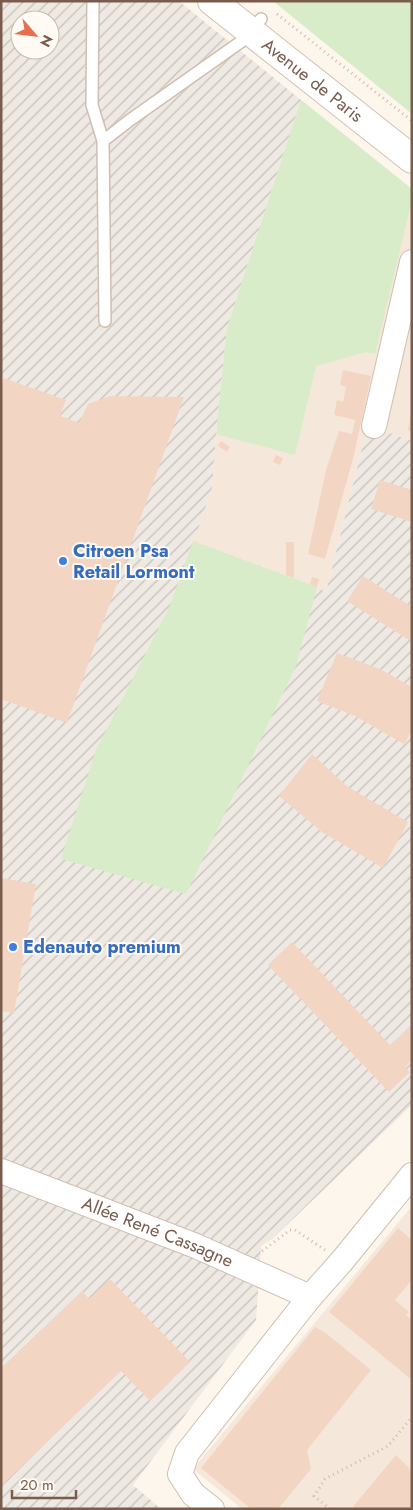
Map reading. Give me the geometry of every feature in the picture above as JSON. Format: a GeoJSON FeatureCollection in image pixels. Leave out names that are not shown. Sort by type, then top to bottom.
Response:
{"type":"FeatureCollection","features":[{"type":"Feature","properties":{"kind":"main road","name":"Avenue de Paris"},"geometry":{"type":"LineString","coordinates":[[212,1],[263,21],[412,159]]}},
{"type":"Feature","properties":{"kind":"main road","name":"Avenue de Paris"},"geometry":{"type":"LineString","coordinates":[[238,1],[412,138]]}},
{"type":"Feature","properties":{"kind":"street"},"geometry":{"type":"LineString","coordinates":[[374,426],[412,262]]}},
{"type":"Feature","properties":{"kind":"street","name":"Allée René Cassagne"},"geometry":{"type":"LineString","coordinates":[[1,1171],[196,1246],[310,1297]]}},
{"type":"Feature","properties":{"kind":"street"},"geometry":{"type":"LineString","coordinates":[[212,1509],[193,1494],[180,1474],[187,1453],[310,1297],[412,1175]]}},
{"type":"Feature","properties":{"kind":"lane"},"geometry":{"type":"LineString","coordinates":[[93,1],[92,105],[103,141],[105,321]]}},
{"type":"Feature","properties":{"kind":"lane"},"geometry":{"type":"LineString","coordinates":[[103,141],[238,43],[263,21]]}},
{"type":"Feature","properties":{"kind":"path"},"geometry":{"type":"LineString","coordinates":[[263,21],[412,121]]}},
{"type":"Feature","properties":{"kind":"path"},"geometry":{"type":"LineString","coordinates":[[260,1252],[287,1232],[295,1230],[342,1261]]}},
{"type":"Feature","properties":{"kind":"path"},"geometry":{"type":"LineString","coordinates":[[330,1509],[314,1496],[325,1479],[388,1446],[412,1417]]}},
{"type":"Feature","properties":{"kind":"shaded area"},"geometry":{"type":"Polygon","coordinates":[[[1,1],[179,1],[301,100],[227,328],[212,488],[194,541],[326,592],[368,425],[412,441],[412,1105],[271,1240],[261,1246],[256,1320],[133,1485],[161,1509],[1,1509],[1,1]]]}},
{"type":"Feature","properties":{"kind":"shaded area"},"geometry":{"type":"Polygon","coordinates":[[[301,100],[412,189],[412,441],[368,425],[326,592],[193,541],[212,488],[227,328],[301,100]]]}},
{"type":"Feature","properties":{"kind":"shaded area"},"geometry":{"type":"Polygon","coordinates":[[[412,1206],[412,1509],[242,1509],[193,1469],[412,1206]]]}},
{"type":"Feature","properties":{"kind":"green space"},"geometry":{"type":"Polygon","coordinates":[[[273,1],[412,1],[412,114],[273,1]]]}},
{"type":"Feature","properties":{"kind":"green space"},"geometry":{"type":"Polygon","coordinates":[[[301,100],[412,189],[412,200],[375,354],[366,352],[316,366],[295,455],[216,434],[227,328],[301,100]]]}},
{"type":"Feature","properties":{"kind":"green space"},"geometry":{"type":"Polygon","coordinates":[[[193,541],[317,587],[296,666],[186,894],[61,859],[96,750],[169,608],[193,541]]]}},
{"type":"Feature","properties":{"kind":"building"},"geometry":{"type":"Polygon","coordinates":[[[343,370],[371,376],[354,455],[325,559],[308,554],[326,470],[339,431],[352,434],[355,420],[334,415],[337,400],[343,402],[346,387],[340,385],[343,370]]]}},
{"type":"Feature","properties":{"kind":"building","name":"Citroen Psa Retail Lormont"},"geometry":{"type":"Polygon","coordinates":[[[4,378],[66,400],[60,416],[79,423],[88,404],[110,396],[184,397],[67,723],[1,699],[1,385],[4,378]]]}},
{"type":"Feature","properties":{"kind":"building"},"geometry":{"type":"Polygon","coordinates":[[[412,414],[412,432],[408,431],[412,414]]]}},
{"type":"Feature","properties":{"kind":"building"},"geometry":{"type":"Polygon","coordinates":[[[221,441],[230,447],[227,452],[218,446],[221,441]]]}},
{"type":"Feature","properties":{"kind":"building"},"geometry":{"type":"Polygon","coordinates":[[[276,455],[283,458],[280,465],[273,462],[276,455]]]}},
{"type":"Feature","properties":{"kind":"building"},"geometry":{"type":"Polygon","coordinates":[[[380,480],[412,490],[412,522],[371,509],[380,480]]]}},
{"type":"Feature","properties":{"kind":"building"},"geometry":{"type":"Polygon","coordinates":[[[286,542],[294,542],[294,578],[286,575],[286,542]]]}},
{"type":"Feature","properties":{"kind":"building"},"geometry":{"type":"Polygon","coordinates":[[[363,576],[412,607],[412,642],[347,601],[363,576]]]}},
{"type":"Feature","properties":{"kind":"building"},"geometry":{"type":"Polygon","coordinates":[[[312,577],[319,579],[317,587],[310,584],[312,577]]]}},
{"type":"Feature","properties":{"kind":"building"},"geometry":{"type":"Polygon","coordinates":[[[337,653],[380,669],[412,687],[412,731],[404,744],[355,716],[317,701],[337,653]]]}},
{"type":"Feature","properties":{"kind":"building"},"geometry":{"type":"Polygon","coordinates":[[[312,754],[348,787],[408,822],[383,868],[322,832],[279,796],[312,754]]]}},
{"type":"Feature","properties":{"kind":"building","name":"Edenauto premium"},"geometry":{"type":"Polygon","coordinates":[[[1,878],[36,884],[14,1013],[1,1011],[1,878]]]}},
{"type":"Feature","properties":{"kind":"building"},"geometry":{"type":"Polygon","coordinates":[[[292,942],[390,1045],[412,1025],[412,1060],[405,1067],[410,1072],[389,1092],[268,965],[292,942]]]}},
{"type":"Feature","properties":{"kind":"building"},"geometry":{"type":"Polygon","coordinates":[[[398,1228],[412,1240],[412,1280],[395,1300],[409,1312],[406,1315],[412,1320],[412,1380],[329,1312],[398,1228]]]}},
{"type":"Feature","properties":{"kind":"building"},"geometry":{"type":"Polygon","coordinates":[[[110,1279],[190,1362],[150,1401],[121,1371],[1,1486],[1,1368],[82,1291],[89,1299],[110,1279]]]}},
{"type":"Feature","properties":{"kind":"building"},"geometry":{"type":"Polygon","coordinates":[[[315,1327],[327,1334],[371,1370],[307,1450],[311,1469],[278,1509],[251,1509],[201,1468],[315,1327]]]}},
{"type":"Feature","properties":{"kind":"building"},"geometry":{"type":"Polygon","coordinates":[[[396,1455],[412,1471],[412,1509],[351,1509],[396,1455]]]}},
{"type":"Feature","properties":{"kind":"place","name":"Citroen Psa Retail Lormont"},"geometry":{"type":"Point","coordinates":[63,561]}},
{"type":"Feature","properties":{"kind":"place","name":"Edenauto premium"},"geometry":{"type":"Point","coordinates":[13,947]}}]}
